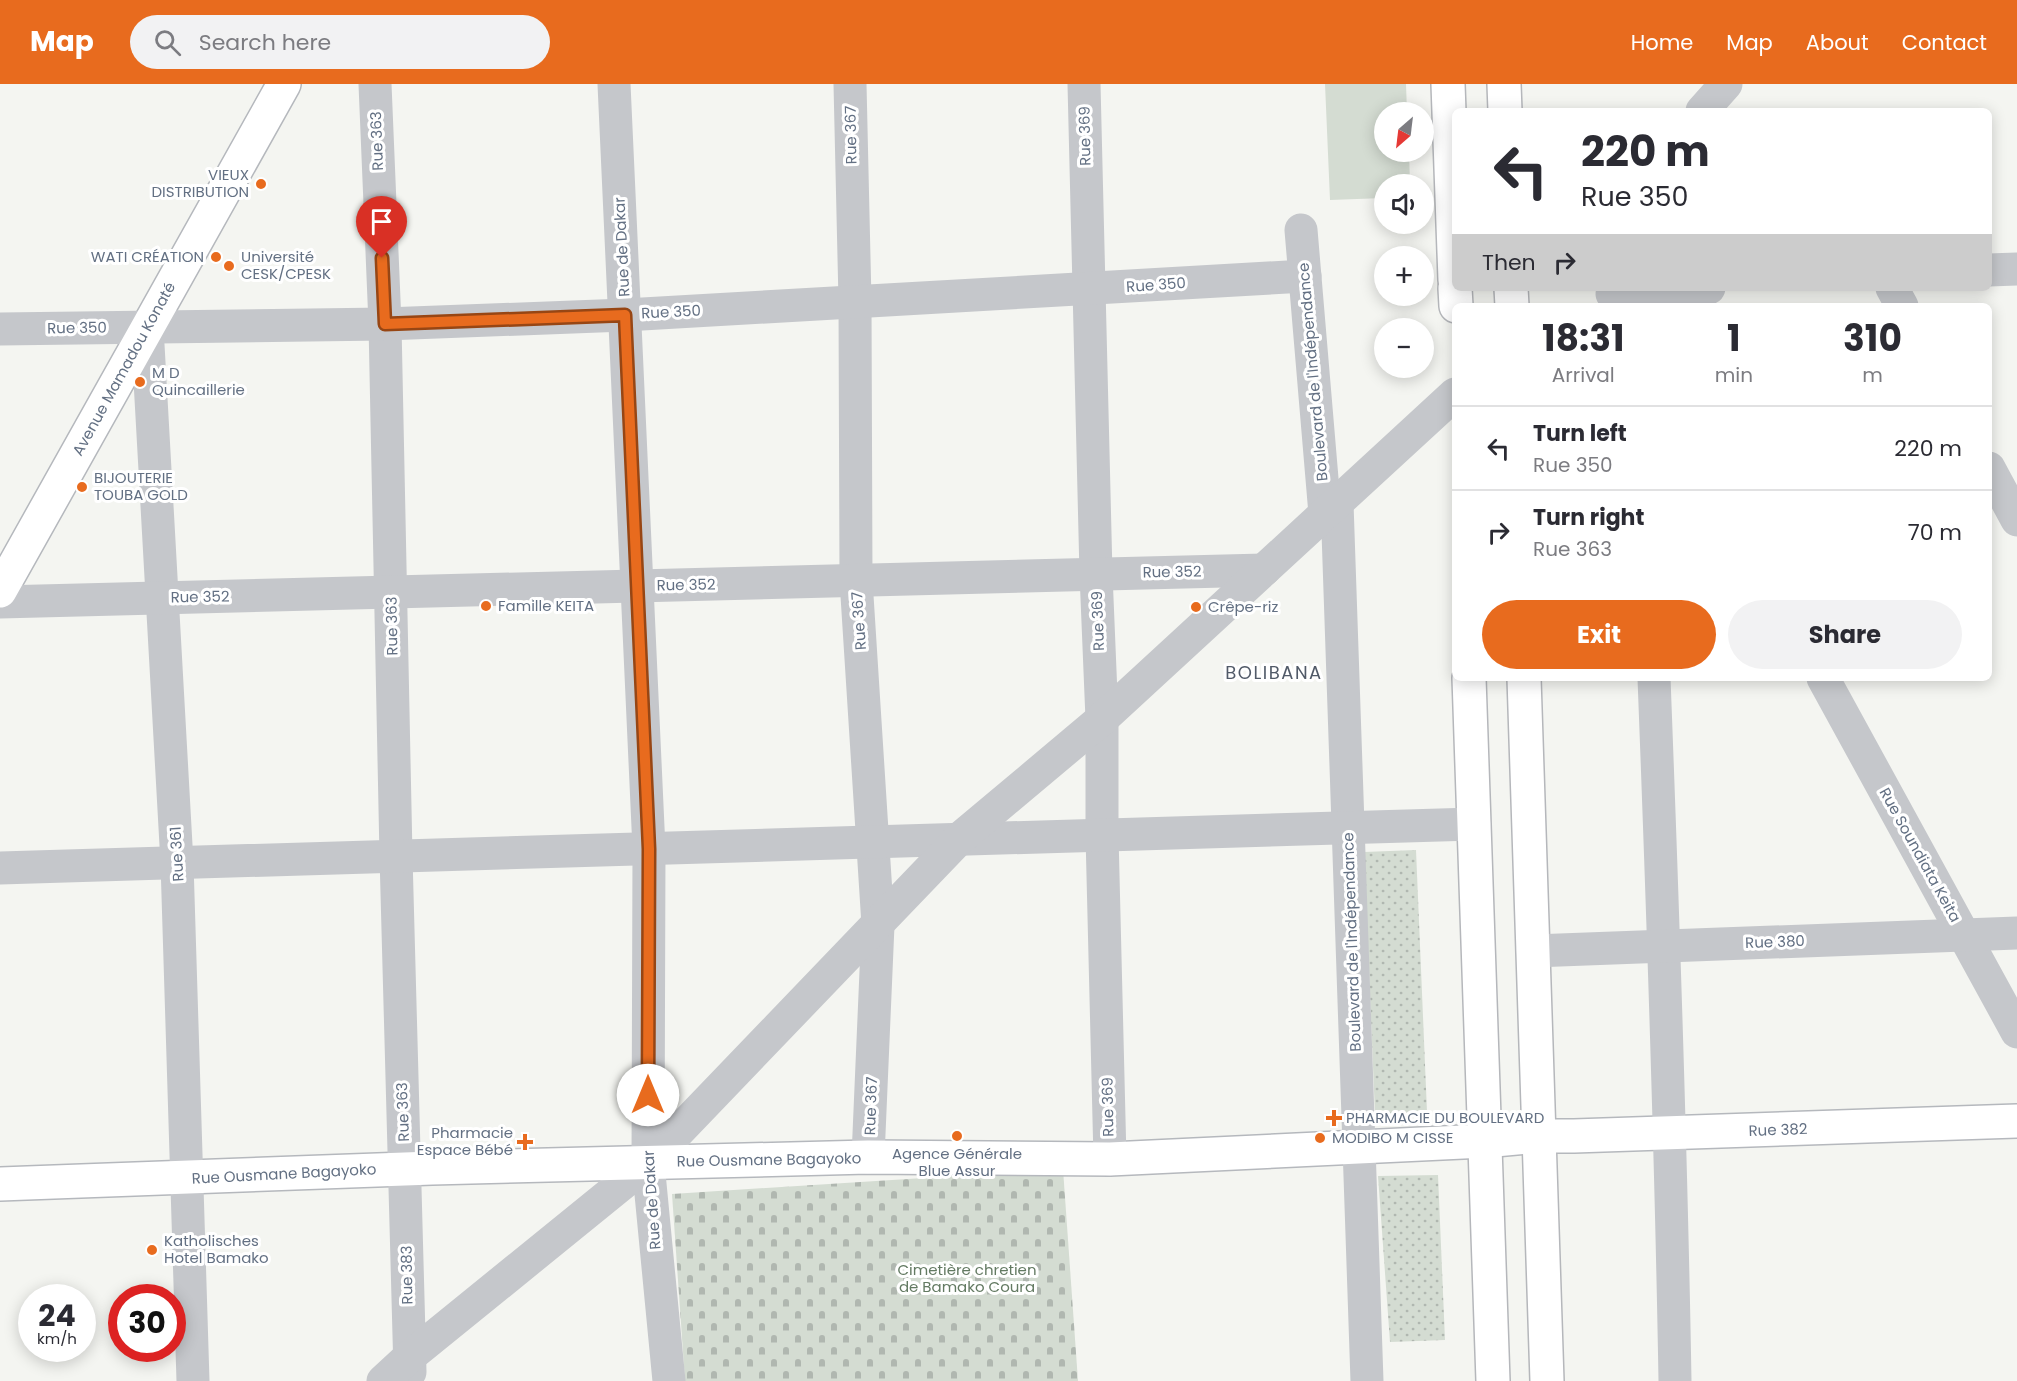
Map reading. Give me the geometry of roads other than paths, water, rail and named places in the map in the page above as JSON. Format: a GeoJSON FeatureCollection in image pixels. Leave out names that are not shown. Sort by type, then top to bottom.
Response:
{"type":"FeatureCollection","features":[{"type":"Feature","properties":{"kind":"main road","name":"Avenue Mamadou Konaté"},"geometry":{"type":"LineString","coordinates":[[0,591],[285,84]]}},
{"type":"Feature","properties":{"kind":"main road"},"geometry":{"type":"LineString","coordinates":[[1448,84],[1452,196]]}},
{"type":"Feature","properties":{"kind":"main road"},"geometry":{"type":"LineString","coordinates":[[1468,681],[1493,1381]]}},
{"type":"Feature","properties":{"kind":"main road"},"geometry":{"type":"LineString","coordinates":[[1524,681],[1547,1381]]}},
{"type":"Feature","properties":{"kind":"main road","name":"Rue 382"},"geometry":{"type":"LineString","coordinates":[[1539,1136],[2017,1121]]}},
{"type":"Feature","properties":{"kind":"main road","name":"Rue Ousmane Bagayoko"},"geometry":{"type":"LineString","coordinates":[[0,1184],[188,1179],[404,1169],[868,1157],[1110,1159],[1484,1141],[1539,1136]]}},
{"type":"Feature","properties":{"kind":"street","name":"Rue 363"},"geometry":{"type":"LineString","coordinates":[[375,84],[385,324],[404,1169]]}},
{"type":"Feature","properties":{"kind":"street","name":"Rue de Dakar"},"geometry":{"type":"LineString","coordinates":[[614,84],[649,849],[648,1163],[669,1381]]}},
{"type":"Feature","properties":{"kind":"street","name":"Rue 367"},"geometry":{"type":"LineString","coordinates":[[850,84],[855,301],[856,580],[878,925],[868,1157]]}},
{"type":"Feature","properties":{"kind":"street","name":"Rue 369"},"geometry":{"type":"LineString","coordinates":[[1084,84],[1096,574],[1102,719],[1102,835],[1110,1159]]}},
{"type":"Feature","properties":{"kind":"street"},"geometry":{"type":"LineString","coordinates":[[1705,108],[1726,84]]}},
{"type":"Feature","properties":{"kind":"street","name":"Boulevard de l'Indépendance"},"geometry":{"type":"LineString","coordinates":[[1301,230],[1331,508],[1348,827],[1367,1381]]}},
{"type":"Feature","properties":{"kind":"street"},"geometry":{"type":"LineString","coordinates":[[1992,270],[2017,268]]}},
{"type":"Feature","properties":{"kind":"street","name":"Rue 350"},"geometry":{"type":"LineString","coordinates":[[0,329],[385,324],[625,315],[1305,276]]}},
{"type":"Feature","properties":{"kind":"street"},"geometry":{"type":"LineString","coordinates":[[1613,296],[1672,291]]}},
{"type":"Feature","properties":{"kind":"street","name":"Rue 361"},"geometry":{"type":"LineString","coordinates":[[147,327],[177,863],[193,1381]]}},
{"type":"Feature","properties":{"kind":"street"},"geometry":{"type":"LineString","coordinates":[[383,1381],[409,1369],[648,1163],[959,839],[1102,719],[1452,397]]}},
{"type":"Feature","properties":{"kind":"street"},"geometry":{"type":"LineString","coordinates":[[1992,474],[2017,520]]}},
{"type":"Feature","properties":{"kind":"street","name":"Rue 352"},"geometry":{"type":"LineString","coordinates":[[0,602],[1264,570]]}},
{"type":"Feature","properties":{"kind":"street"},"geometry":{"type":"LineString","coordinates":[[1654,681],[1662,947],[1671,1133],[1675,1381]]}},
{"type":"Feature","properties":{"kind":"street","name":"Rue Soundiata Keita"},"geometry":{"type":"LineString","coordinates":[[1825,681],[2017,1032]]}},
{"type":"Feature","properties":{"kind":"street"},"geometry":{"type":"LineString","coordinates":[[0,868],[1474,824]]}},
{"type":"Feature","properties":{"kind":"street","name":"Rue 380"},"geometry":{"type":"LineString","coordinates":[[1533,951],[2017,933]]}},
{"type":"Feature","properties":{"kind":"street","name":"Rue 383"},"geometry":{"type":"LineString","coordinates":[[404,1169],[409,1369]]}},
{"type":"Feature","properties":{"kind":"place","name":"VIEUX DISTRIBUTION"},"geometry":{"type":"Point","coordinates":[261,184]}},
{"type":"Feature","properties":{"kind":"place","name":"WATI CRÉATION"},"geometry":{"type":"Point","coordinates":[216,257]}},
{"type":"Feature","properties":{"kind":"place","name":"Université CESK/CPESK"},"geometry":{"type":"Point","coordinates":[229,266]}},
{"type":"Feature","properties":{"kind":"place","name":"M D Quincaillerie"},"geometry":{"type":"Point","coordinates":[140,382]}},
{"type":"Feature","properties":{"kind":"place","name":"BIJOUTERIE TOUBA GOLD"},"geometry":{"type":"Point","coordinates":[82,487]}},
{"type":"Feature","properties":{"kind":"place","name":"Famille KEITA"},"geometry":{"type":"Point","coordinates":[486,606]}},
{"type":"Feature","properties":{"kind":"place","name":"Crêpe-riz"},"geometry":{"type":"Point","coordinates":[1196,607]}},
{"type":"Feature","properties":{"kind":"place","name":"PHARMACIE DU BOULEVARD"},"geometry":{"type":"Point","coordinates":[1334,1118]}},
{"type":"Feature","properties":{"kind":"place","name":"Agence Générale Blue Assur"},"geometry":{"type":"Point","coordinates":[957,1136]}},
{"type":"Feature","properties":{"kind":"place","name":"MODIBO M CISSE"},"geometry":{"type":"Point","coordinates":[1320,1138]}},
{"type":"Feature","properties":{"kind":"place","name":"Pharmacie Espace Bébé"},"geometry":{"type":"Point","coordinates":[525,1142]}},
{"type":"Feature","properties":{"kind":"place","name":"Katholisches Hotel Bamako"},"geometry":{"type":"Point","coordinates":[152,1250]}},
{"type":"Feature","properties":{"kind":"district","name":"BOLIBANA"},"geometry":{"type":"Point","coordinates":[1274,673]}},
{"type":"Feature","properties":{"kind":"park label","name":"Cimetière chretien de Bamako Coura"},"geometry":{"type":"Point","coordinates":[967,1278]}}]}
